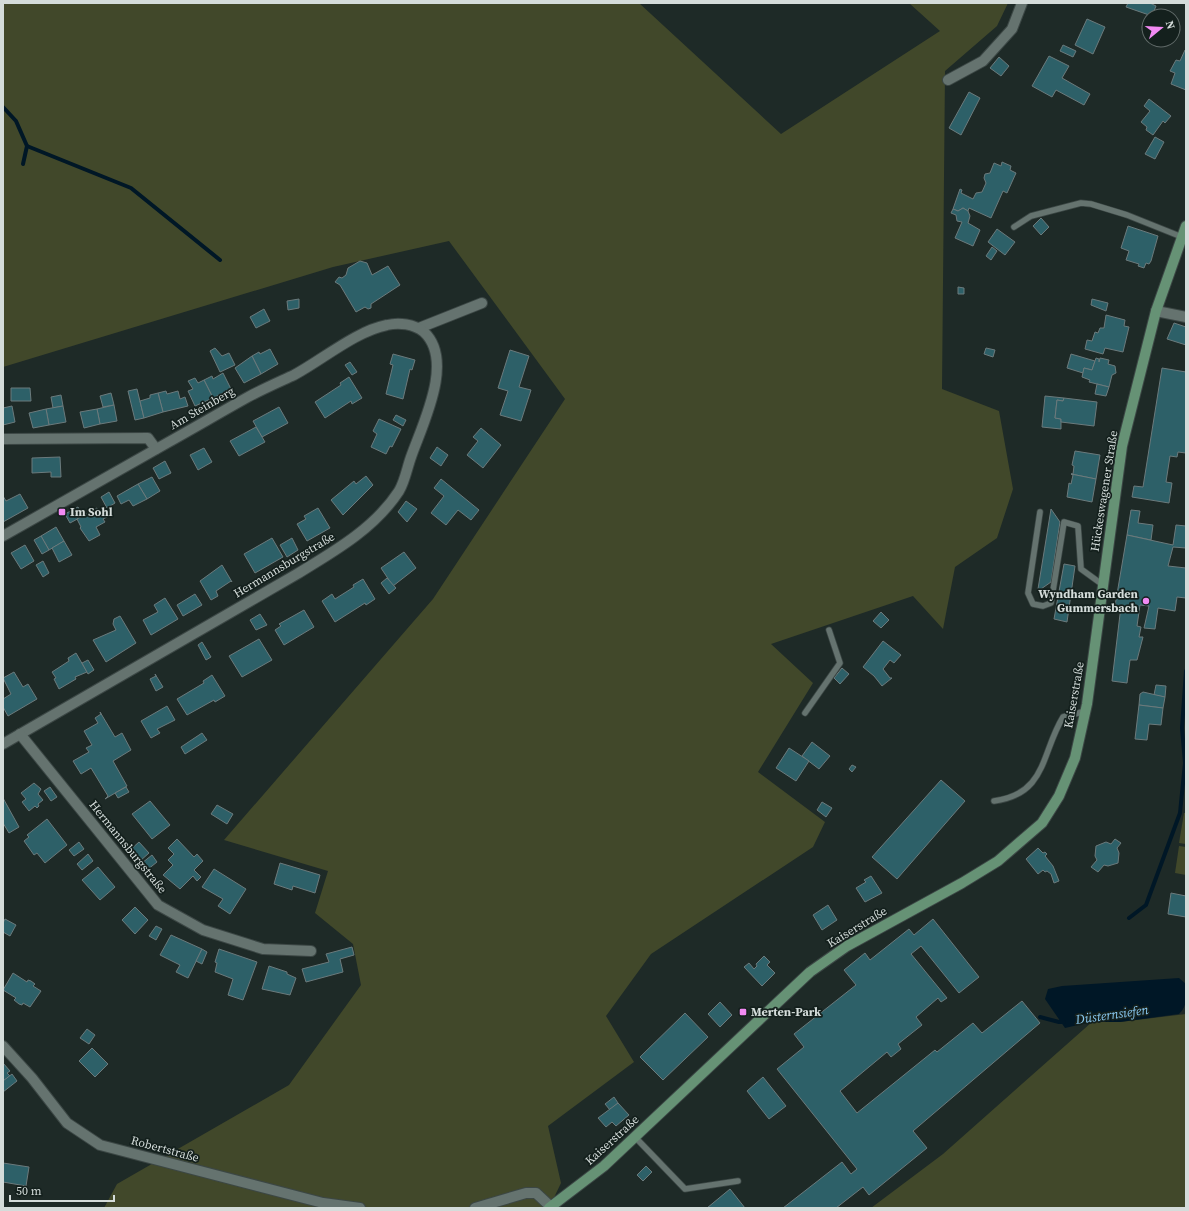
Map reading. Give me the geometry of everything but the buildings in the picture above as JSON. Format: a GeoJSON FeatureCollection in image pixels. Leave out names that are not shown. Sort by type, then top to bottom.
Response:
{"type":"FeatureCollection","features":[{"type":"Feature","properties":{"kind":"street"},"geometry":{"type":"LineString","coordinates":[[948,80],[983,61],[1012,29],[1022,3]]}},
{"type":"Feature","properties":{"kind":"street","name":"Hückeswagener Straße"},"geometry":{"type":"LineString","coordinates":[[1097,629],[1122,446],[1156,311],[1186,226]]}},
{"type":"Feature","properties":{"kind":"street"},"geometry":{"type":"LineString","coordinates":[[419,328],[482,303]]}},
{"type":"Feature","properties":{"kind":"street"},"geometry":{"type":"LineString","coordinates":[[1156,311],[1186,317]]}},
{"type":"Feature","properties":{"kind":"street","name":"Am Steinberg"},"geometry":{"type":"LineString","coordinates":[[3,536],[248,397],[296,374],[369,332],[386,325],[402,323],[419,328]]}},
{"type":"Feature","properties":{"kind":"street","name":"Hermannsburgstraße"},"geometry":{"type":"LineString","coordinates":[[3,744],[297,574],[341,547],[376,520],[400,489],[430,410],[437,368],[434,346],[419,328]]}},
{"type":"Feature","properties":{"kind":"street"},"geometry":{"type":"LineString","coordinates":[[3,439],[148,438],[156,449]]}},
{"type":"Feature","properties":{"kind":"street","name":"Kaiserstraße"},"geometry":{"type":"LineString","coordinates":[[550,1208],[604,1166],[810,972],[847,946],[998,861],[1036,828],[1059,796],[1072,765],[1086,711],[1097,629]]}},
{"type":"Feature","properties":{"kind":"street","name":"Hermannsburgstraße"},"geometry":{"type":"LineString","coordinates":[[20,734],[158,905],[203,930],[263,949],[311,951]]}},
{"type":"Feature","properties":{"kind":"street","name":"Robertstraße"},"geometry":{"type":"LineString","coordinates":[[3,1046],[32,1078],[67,1123],[100,1144],[323,1203],[360,1208]]}},
{"type":"Feature","properties":{"kind":"street"},"geometry":{"type":"LineString","coordinates":[[475,1208],[526,1193],[536,1193],[550,1208]]}},
{"type":"Feature","properties":{"kind":"lane"},"geometry":{"type":"LineString","coordinates":[[1014,227],[1031,216],[1081,203],[1091,204],[1120,213],[1182,237]]}},
{"type":"Feature","properties":{"kind":"lane"},"geometry":{"type":"LineString","coordinates":[[1040,512],[1028,593],[1033,604],[1043,606],[1051,603],[1064,522],[1078,526],[1081,568],[1103,584]]}},
{"type":"Feature","properties":{"kind":"lane"},"geometry":{"type":"LineString","coordinates":[[805,713],[840,663],[829,630]]}},
{"type":"Feature","properties":{"kind":"lane"},"geometry":{"type":"LineString","coordinates":[[994,801],[1009,799],[1036,780],[1047,756],[1054,730],[1062,716],[1086,711]]}},
{"type":"Feature","properties":{"kind":"lane"},"geometry":{"type":"LineString","coordinates":[[635,1136],[685,1190],[738,1180]]}},
{"type":"Feature","properties":{"kind":"green space"},"geometry":{"type":"Polygon","coordinates":[[[3,3],[639,3],[781,134],[940,31],[909,3],[1008,3],[997,26],[945,71],[942,389],[999,411],[1013,489],[997,538],[955,567],[943,629],[913,596],[771,644],[813,683],[758,772],[825,822],[813,847],[651,954],[606,1016],[634,1062],[548,1126],[561,1183],[549,1208],[104,1208],[117,1184],[289,1085],[361,985],[353,944],[315,913],[328,871],[224,840],[433,599],[565,399],[449,241],[333,267],[3,367],[3,3]]]}},
{"type":"Feature","properties":{"kind":"green space"},"geometry":{"type":"Polygon","coordinates":[[[1184,813],[1186,813],[1186,844],[1179,843],[1184,813]]]}},
{"type":"Feature","properties":{"kind":"green space"},"geometry":{"type":"Polygon","coordinates":[[[1179,846],[1186,847],[1186,875],[1175,873],[1179,846]]]}},
{"type":"Feature","properties":{"kind":"green space"},"geometry":{"type":"Polygon","coordinates":[[[1186,1014],[1186,1208],[871,1208],[943,1154],[1092,1022],[1120,1022],[1186,1014]]]}},
{"type":"Feature","properties":{"kind":"water"},"geometry":{"type":"Polygon","coordinates":[[[1179,978],[1186,984],[1186,1000],[1182,1011],[1179,1014],[1120,1022],[1091,1022],[1065,1028],[1045,999],[1048,989],[1062,986],[1179,978]]]}},
{"type":"Feature","properties":{"kind":"waterway"},"geometry":{"type":"LineString","coordinates":[[3,107],[16,121],[27,146],[131,188],[220,260]]}},
{"type":"Feature","properties":{"kind":"waterway"},"geometry":{"type":"LineString","coordinates":[[23,164],[27,146]]}},
{"type":"Feature","properties":{"kind":"waterway"},"geometry":{"type":"LineString","coordinates":[[1129,918],[1146,905],[1180,813],[1185,763],[1182,728],[1186,671]]}},
{"type":"Feature","properties":{"kind":"waterway","name":"Düsternsiefen"},"geometry":{"type":"LineString","coordinates":[[1040,1017],[1064,1022]]}},
{"type":"Feature","properties":{"kind":"place","name":"Im Sohl"},"geometry":{"type":"Point","coordinates":[62,512]}},
{"type":"Feature","properties":{"kind":"place","name":"Wyndham Garden Gummersbach"},"geometry":{"type":"Point","coordinates":[1146,601]}},
{"type":"Feature","properties":{"kind":"place","name":"Merten-Park"},"geometry":{"type":"Point","coordinates":[743,1012]}}]}
